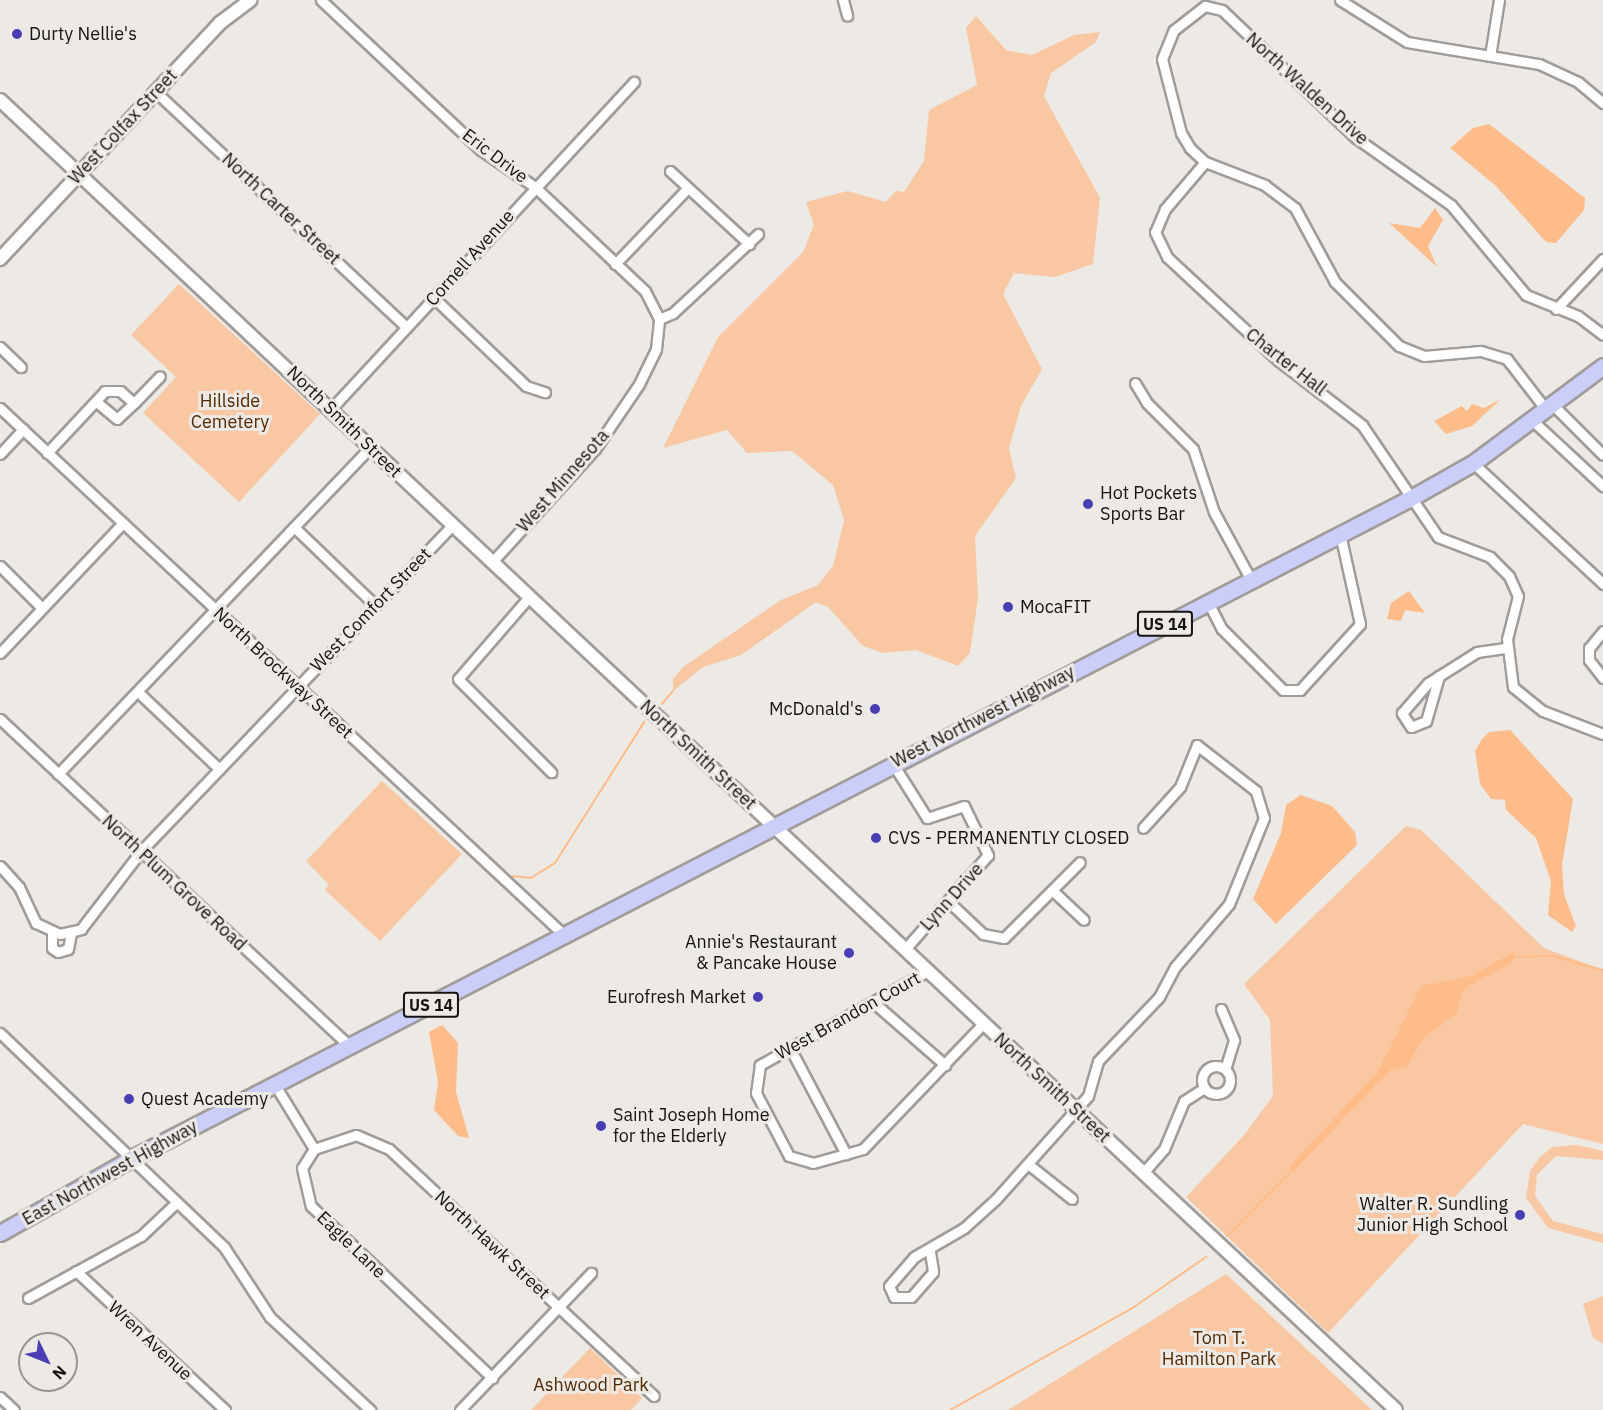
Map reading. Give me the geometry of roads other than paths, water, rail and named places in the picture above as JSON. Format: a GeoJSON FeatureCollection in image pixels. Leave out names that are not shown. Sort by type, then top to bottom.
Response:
{"type":"FeatureCollection","features":[{"type":"Feature","properties":{"kind":"main road","name":"West Northwest Highway"},"geometry":{"type":"LineString","coordinates":[[349,1046],[567,937],[773,825],[1409,499],[1473,464],[1550,409],[1603,366]]}},
{"type":"Feature","properties":{"kind":"main road","name":"East Northwest Highway"},"geometry":{"type":"LineString","coordinates":[[0,1233],[132,1158],[349,1046]]}},
{"type":"Feature","properties":{"kind":"street","name":"West Colfax Street"},"geometry":{"type":"LineString","coordinates":[[0,259],[220,23],[250,0]]}},
{"type":"Feature","properties":{"kind":"street","name":"Eric Drive"},"geometry":{"type":"LineString","coordinates":[[321,0],[476,146],[535,187],[645,291],[659,319]]}},
{"type":"Feature","properties":{"kind":"street"},"geometry":{"type":"LineString","coordinates":[[843,0],[847,15]]}},
{"type":"Feature","properties":{"kind":"street"},"geometry":{"type":"LineString","coordinates":[[1340,0],[1407,42],[1490,56],[1560,72],[1603,103]]}},
{"type":"Feature","properties":{"kind":"street"},"geometry":{"type":"LineString","coordinates":[[1490,56],[1499,0]]}},
{"type":"Feature","properties":{"kind":"street","name":"North Walden Drive"},"geometry":{"type":"LineString","coordinates":[[1205,162],[1181,133],[1162,59],[1174,30],[1205,6],[1221,10],[1356,138],[1451,205],[1526,295],[1578,316],[1603,335]]}},
{"type":"Feature","properties":{"kind":"street","name":"Cornell Avenue"},"geometry":{"type":"LineString","coordinates":[[331,409],[634,82]]}},
{"type":"Feature","properties":{"kind":"street","name":"North Carter Street"},"geometry":{"type":"LineString","coordinates":[[156,92],[406,327]]}},
{"type":"Feature","properties":{"kind":"street","name":"North Smith Street"},"geometry":{"type":"LineString","coordinates":[[0,100],[1396,1410]]}},
{"type":"Feature","properties":{"kind":"street"},"geometry":{"type":"LineString","coordinates":[[1205,162],[1265,185],[1295,208],[1335,282],[1399,346],[1425,356],[1480,351],[1508,359],[1550,409],[1603,455]]}},
{"type":"Feature","properties":{"kind":"street","name":"Charter Hall"},"geometry":{"type":"LineString","coordinates":[[1205,162],[1165,208],[1155,232],[1167,257],[1279,361],[1362,425],[1386,454],[1409,499],[1438,537],[1490,556],[1509,576],[1518,596],[1507,648],[1509,677],[1524,699],[1603,734]]}},
{"type":"Feature","properties":{"kind":"street"},"geometry":{"type":"LineString","coordinates":[[670,171],[749,244]]}},
{"type":"Feature","properties":{"kind":"street"},"geometry":{"type":"LineString","coordinates":[[615,264],[688,188]]}},
{"type":"Feature","properties":{"kind":"street"},"geometry":{"type":"LineString","coordinates":[[659,319],[673,313],[758,234]]}},
{"type":"Feature","properties":{"kind":"street"},"geometry":{"type":"LineString","coordinates":[[1556,309],[1603,259]]}},
{"type":"Feature","properties":{"kind":"street"},"geometry":{"type":"LineString","coordinates":[[434,298],[526,386],[545,392]]}},
{"type":"Feature","properties":{"kind":"street","name":"West Minnesota"},"geometry":{"type":"LineString","coordinates":[[492,562],[595,449],[639,384],[656,349],[659,319]]}},
{"type":"Feature","properties":{"kind":"street"},"geometry":{"type":"LineString","coordinates":[[0,347],[21,367]]}},
{"type":"Feature","properties":{"kind":"street"},"geometry":{"type":"LineString","coordinates":[[98,403],[117,419],[160,376]]}},
{"type":"Feature","properties":{"kind":"street"},"geometry":{"type":"LineString","coordinates":[[1135,383],[1193,449],[1214,512],[1251,580]]}},
{"type":"Feature","properties":{"kind":"street"},"geometry":{"type":"LineString","coordinates":[[47,453],[112,389],[134,403]]}},
{"type":"Feature","properties":{"kind":"street","name":"North Brockway Street"},"geometry":{"type":"LineString","coordinates":[[0,408],[567,937]]}},
{"type":"Feature","properties":{"kind":"street"},"geometry":{"type":"LineString","coordinates":[[1533,421],[1603,486]]}},
{"type":"Feature","properties":{"kind":"street"},"geometry":{"type":"LineString","coordinates":[[0,454],[23,429]]}},
{"type":"Feature","properties":{"kind":"street"},"geometry":{"type":"LineString","coordinates":[[58,774],[370,448]]}},
{"type":"Feature","properties":{"kind":"street"},"geometry":{"type":"LineString","coordinates":[[1473,464],[1603,584]]}},
{"type":"Feature","properties":{"kind":"street"},"geometry":{"type":"LineString","coordinates":[[0,653],[41,607],[123,523]]}},
{"type":"Feature","properties":{"kind":"street","name":"West Comfort Street"},"geometry":{"type":"LineString","coordinates":[[52,932],[52,948],[58,952],[68,949],[71,933],[90,918],[141,851],[452,525]]}},
{"type":"Feature","properties":{"kind":"street"},"geometry":{"type":"LineString","coordinates":[[294,527],[375,605]]}},
{"type":"Feature","properties":{"kind":"street"},"geometry":{"type":"LineString","coordinates":[[1208,602],[1222,629],[1283,690],[1300,690],[1360,624],[1340,534]]}},
{"type":"Feature","properties":{"kind":"street"},"geometry":{"type":"LineString","coordinates":[[0,566],[41,607]]}},
{"type":"Feature","properties":{"kind":"street"},"geometry":{"type":"LineString","coordinates":[[530,597],[458,680],[551,772]]}},
{"type":"Feature","properties":{"kind":"street"},"geometry":{"type":"LineString","coordinates":[[1603,631],[1589,648],[1589,660],[1603,678]]}},
{"type":"Feature","properties":{"kind":"street"},"geometry":{"type":"LineString","coordinates":[[1439,676],[1426,721],[1411,727],[1404,721],[1405,707],[1439,676],[1477,652],[1507,648]]}},
{"type":"Feature","properties":{"kind":"street"},"geometry":{"type":"LineString","coordinates":[[138,692],[219,769]]}},
{"type":"Feature","properties":{"kind":"street","name":"North Plum Grove Road"},"geometry":{"type":"LineString","coordinates":[[0,719],[349,1046]]}},
{"type":"Feature","properties":{"kind":"street"},"geometry":{"type":"LineString","coordinates":[[930,1252],[933,1272],[911,1297],[894,1297],[889,1286],[914,1257],[930,1252],[972,1220],[1028,1164],[1088,1096],[1098,1060],[1159,997],[1175,967],[1229,904],[1264,818],[1256,791],[1197,745],[1180,787],[1143,828]]}},
{"type":"Feature","properties":{"kind":"street","name":"Lynn Drive"},"geometry":{"type":"LineString","coordinates":[[893,764],[927,818],[964,806],[987,847],[985,862],[905,949]]}},
{"type":"Feature","properties":{"kind":"street"},"geometry":{"type":"LineString","coordinates":[[949,902],[995,939],[1011,935],[1080,862]]}},
{"type":"Feature","properties":{"kind":"street"},"geometry":{"type":"LineString","coordinates":[[0,866],[19,887],[36,923],[52,932],[71,933]]}},
{"type":"Feature","properties":{"kind":"street"},"geometry":{"type":"LineString","coordinates":[[1053,891],[1084,920]]}},
{"type":"Feature","properties":{"kind":"street","name":"West Brandon Court"},"geometry":{"type":"LineString","coordinates":[[928,971],[760,1065],[756,1093],[789,1156],[813,1163],[846,1154],[874,1142],[984,1023]]}},
{"type":"Feature","properties":{"kind":"street"},"geometry":{"type":"LineString","coordinates":[[873,1002],[945,1065]]}},
{"type":"Feature","properties":{"kind":"street"},"geometry":{"type":"LineString","coordinates":[[1204,1088],[1213,1094],[1227,1090],[1225,1069],[1234,1040],[1221,1009]]}},
{"type":"Feature","properties":{"kind":"street"},"geometry":{"type":"LineString","coordinates":[[0,1034],[234,1258],[270,1317],[370,1410]]}},
{"type":"Feature","properties":{"kind":"street"},"geometry":{"type":"LineString","coordinates":[[790,1048],[846,1154]]}},
{"type":"Feature","properties":{"kind":"street"},"geometry":{"type":"LineString","coordinates":[[1143,1173],[1164,1149],[1184,1101],[1204,1088],[1207,1070],[1225,1069]]}},
{"type":"Feature","properties":{"kind":"street"},"geometry":{"type":"LineString","coordinates":[[275,1084],[314,1149]]}},
{"type":"Feature","properties":{"kind":"street","name":"North Hawk Street"},"geometry":{"type":"LineString","coordinates":[[314,1149],[356,1135],[380,1143],[654,1396]]}},
{"type":"Feature","properties":{"kind":"street","name":"Eagle Lane"},"geometry":{"type":"LineString","coordinates":[[314,1149],[302,1168],[310,1206],[492,1378]]}},
{"type":"Feature","properties":{"kind":"street"},"geometry":{"type":"LineString","coordinates":[[1028,1164],[1072,1199]]}},
{"type":"Feature","properties":{"kind":"street"},"geometry":{"type":"LineString","coordinates":[[28,1298],[141,1236],[176,1203]]}},
{"type":"Feature","properties":{"kind":"street","name":"Wren Avenue"},"geometry":{"type":"LineString","coordinates":[[75,1271],[225,1410]]}},
{"type":"Feature","properties":{"kind":"street"},"geometry":{"type":"LineString","coordinates":[[460,1410],[591,1273]]}},
{"type":"Feature","properties":{"kind":"street"},"geometry":{"type":"LineString","coordinates":[[0,1398],[14,1410]]}},
{"type":"Feature","properties":{"kind":"waterway"},"geometry":{"type":"LineString","coordinates":[[662,704],[673,691]]}},
{"type":"Feature","properties":{"kind":"waterway"},"geometry":{"type":"LineString","coordinates":[[512,876],[531,878],[555,863],[644,722]]}},
{"type":"Feature","properties":{"kind":"waterway"},"geometry":{"type":"LineString","coordinates":[[1512,957],[1552,956],[1603,970]]}},
{"type":"Feature","properties":{"kind":"waterway"},"geometry":{"type":"LineString","coordinates":[[1379,1081],[1389,1070]]}},
{"type":"Feature","properties":{"kind":"waterway"},"geometry":{"type":"LineString","coordinates":[[1352,1109],[1373,1087]]}},
{"type":"Feature","properties":{"kind":"waterway"},"geometry":{"type":"LineString","coordinates":[[1227,1236],[1340,1122]]}},
{"type":"Feature","properties":{"kind":"waterway"},"geometry":{"type":"LineString","coordinates":[[950,1410],[1134,1307],[1206,1257]]}},
{"type":"Feature","properties":{"kind":"place","name":"Durty Nellie's"},"geometry":{"type":"Point","coordinates":[17,34]}},
{"type":"Feature","properties":{"kind":"place","name":"Hot Pockets Sports Bar"},"geometry":{"type":"Point","coordinates":[1088,504]}},
{"type":"Feature","properties":{"kind":"place","name":"MocaFIT"},"geometry":{"type":"Point","coordinates":[1008,607]}},
{"type":"Feature","properties":{"kind":"place","name":"McDonald's"},"geometry":{"type":"Point","coordinates":[875,709]}},
{"type":"Feature","properties":{"kind":"place","name":"CVS - PERMANENTLY CLOSED"},"geometry":{"type":"Point","coordinates":[876,838]}},
{"type":"Feature","properties":{"kind":"place","name":"Annie's Restaurant & Pancake House"},"geometry":{"type":"Point","coordinates":[849,953]}},
{"type":"Feature","properties":{"kind":"place","name":"Eurofresh Market"},"geometry":{"type":"Point","coordinates":[758,997]}},
{"type":"Feature","properties":{"kind":"place","name":"Quest Academy"},"geometry":{"type":"Point","coordinates":[129,1099]}},
{"type":"Feature","properties":{"kind":"place","name":"Saint Joseph Home for the Elderly"},"geometry":{"type":"Point","coordinates":[601,1126]}},
{"type":"Feature","properties":{"kind":"place","name":"Walter R. Sundling Junior High School"},"geometry":{"type":"Point","coordinates":[1520,1215]}},
{"type":"Feature","properties":{"kind":"park label","name":"Hillside Cemetery"},"geometry":{"type":"Point","coordinates":[230,412]}},
{"type":"Feature","properties":{"kind":"park label","name":"Tom T. Hamilton Park"},"geometry":{"type":"Point","coordinates":[1219,1349]}},
{"type":"Feature","properties":{"kind":"park label","name":"Ashwood Park"},"geometry":{"type":"Point","coordinates":[591,1385]}}]}
